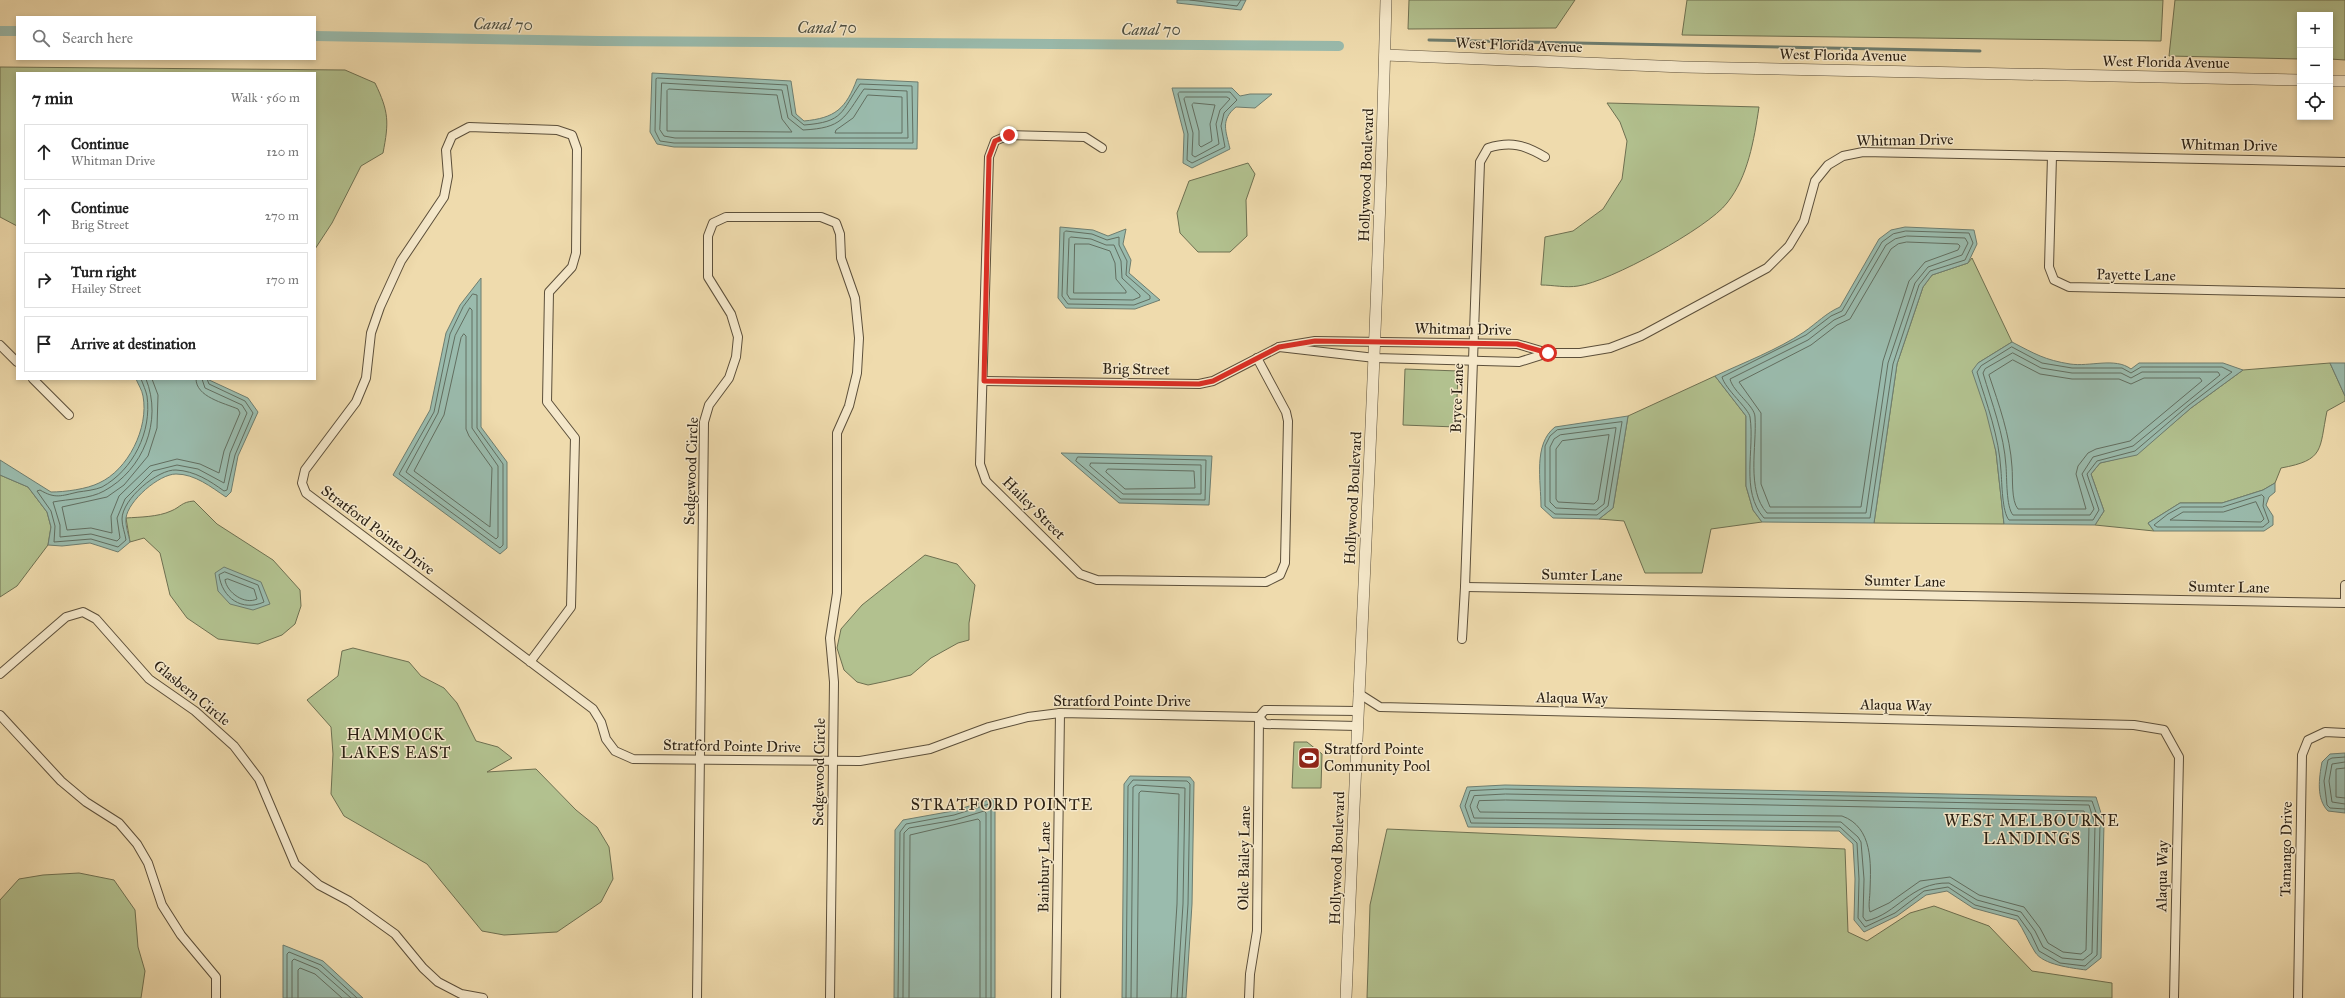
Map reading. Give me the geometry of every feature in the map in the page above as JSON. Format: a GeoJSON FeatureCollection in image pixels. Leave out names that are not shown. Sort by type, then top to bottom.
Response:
{"type":"FeatureCollection","features":[{"type":"Feature","properties":{"kind":"street","name":"Hollywood Boulevard"},"geometry":{"type":"LineString","coordinates":[[1346,998],[1358,693],[1375,358],[1386,0]]}},
{"type":"Feature","properties":{"kind":"street","name":"West Florida Avenue"},"geometry":{"type":"LineString","coordinates":[[1385,55],[1683,67],[2297,80]]}},
{"type":"Feature","properties":{"kind":"street"},"geometry":{"type":"LineString","coordinates":[[2333,81],[2345,81]]}},
{"type":"Feature","properties":{"kind":"street","name":"Stratford Pointe Drive"},"geometry":{"type":"LineString","coordinates":[[530,662],[571,607],[575,438],[546,402],[549,292],[572,267],[576,253],[577,150],[572,136],[557,130],[469,127],[452,136],[446,150],[448,176],[444,197],[401,261],[380,307],[371,333],[366,378],[356,402],[305,470],[302,483],[306,494],[530,662],[593,709],[601,722],[606,739],[615,751],[633,759],[860,761],[897,756],[930,749],[989,727],[1028,718],[1060,713],[1259,717]]}},
{"type":"Feature","properties":{"kind":"street","name":"Hailey Street"},"geometry":{"type":"LineString","coordinates":[[1102,148],[1085,137],[1009,135],[995,141],[989,157],[984,381],[980,464],[986,482],[1080,574],[1097,580],[1266,582],[1280,575],[1285,563],[1288,421],[1286,412],[1257,358]]}},
{"type":"Feature","properties":{"kind":"street","name":"Bryce Lane"},"geometry":{"type":"LineString","coordinates":[[1462,639],[1480,162],[1488,148],[1499,145],[1525,146],[1545,156]]}},
{"type":"Feature","properties":{"kind":"street","name":"Whitman Drive"},"geometry":{"type":"LineString","coordinates":[[1375,341],[1517,344],[1548,353],[1580,353],[1610,348],[1641,336],[1767,268],[1789,246],[1804,221],[1815,181],[1828,165],[1843,156],[1863,152],[2345,162]]}},
{"type":"Feature","properties":{"kind":"street","name":"Payette Lane"},"geometry":{"type":"LineString","coordinates":[[2052,156],[2049,267],[2054,280],[2069,287],[2345,293]]}},
{"type":"Feature","properties":{"kind":"street","name":"Sedgewood Circle"},"geometry":{"type":"LineString","coordinates":[[697,998],[704,422],[709,405],[730,378],[736,356],[738,337],[731,314],[708,277],[708,236],[713,223],[726,216],[821,216],[836,223],[840,234],[841,258],[855,298],[859,338],[857,373],[851,399],[837,433],[837,593],[830,638],[834,682],[830,998]]}},
{"type":"Feature","properties":{"kind":"street","name":"Brig Street"},"geometry":{"type":"LineString","coordinates":[[984,381],[1199,384],[1213,381],[1279,347],[1315,341],[1375,341]]}},
{"type":"Feature","properties":{"kind":"street"},"geometry":{"type":"LineString","coordinates":[[0,345],[16,361]]}},
{"type":"Feature","properties":{"kind":"street"},"geometry":{"type":"LineString","coordinates":[[1279,347],[1375,358]]}},
{"type":"Feature","properties":{"kind":"street","name":"Whitman Drive"},"geometry":{"type":"LineString","coordinates":[[1375,358],[1519,362],[1548,353]]}},
{"type":"Feature","properties":{"kind":"street"},"geometry":{"type":"LineString","coordinates":[[35,380],[69,415]]}},
{"type":"Feature","properties":{"kind":"street"},"geometry":{"type":"LineString","coordinates":[[2345,585],[2345,603]]}},
{"type":"Feature","properties":{"kind":"street","name":"Sumter Lane"},"geometry":{"type":"LineString","coordinates":[[1465,587],[2345,603]]}},
{"type":"Feature","properties":{"kind":"street","name":"Glasbern Circle"},"geometry":{"type":"LineString","coordinates":[[0,674],[66,617],[83,612],[96,619],[149,679],[195,711],[234,746],[259,779],[295,864],[319,885],[349,901],[396,934],[423,968],[438,982],[461,994],[483,998]]}},
{"type":"Feature","properties":{"kind":"street","name":"Alaqua Way"},"geometry":{"type":"LineString","coordinates":[[1358,693],[1380,707],[2134,724],[2164,730],[2179,757],[2174,998]]}},
{"type":"Feature","properties":{"kind":"street"},"geometry":{"type":"LineString","coordinates":[[1357,726],[1265,724],[1259,717],[1266,710],[1358,711]]}},
{"type":"Feature","properties":{"kind":"street","name":"Bainbury Lane"},"geometry":{"type":"LineString","coordinates":[[1056,998],[1060,713]]}},
{"type":"Feature","properties":{"kind":"street"},"geometry":{"type":"LineString","coordinates":[[0,715],[61,781],[86,802],[119,822],[137,844],[148,863],[162,905],[181,935],[216,977],[216,998]]}},
{"type":"Feature","properties":{"kind":"street","name":"Olde Bailey Lane"},"geometry":{"type":"LineString","coordinates":[[1249,998],[1250,974],[1257,931],[1259,717]]}},
{"type":"Feature","properties":{"kind":"street","name":"Tamango Drive"},"geometry":{"type":"LineString","coordinates":[[2298,998],[2302,755],[2308,740],[2325,732],[2345,733]]}},
{"type":"Feature","properties":{"kind":"green space"},"geometry":{"type":"Polygon","coordinates":[[[1409,0],[1575,0],[1556,28],[1408,29],[1409,0]]]}},
{"type":"Feature","properties":{"kind":"green space"},"geometry":{"type":"Polygon","coordinates":[[[1687,0],[2163,0],[2161,41],[1682,35],[1687,0]]]}},
{"type":"Feature","properties":{"kind":"green space"},"geometry":{"type":"Polygon","coordinates":[[[2175,0],[2345,0],[2345,60],[2333,59],[2333,12],[2297,12],[2297,59],[2169,56],[2175,0]]]}},
{"type":"Feature","properties":{"kind":"green space"},"geometry":{"type":"Polygon","coordinates":[[[0,67],[345,70],[375,83],[383,102],[387,125],[383,153],[361,166],[332,223],[316,247],[316,72],[16,72],[16,225],[0,217],[0,67]]]}},
{"type":"Feature","properties":{"kind":"green space"},"geometry":{"type":"Polygon","coordinates":[[[1607,103],[1759,107],[1755,132],[1745,170],[1734,193],[1716,214],[1680,239],[1634,265],[1612,275],[1578,286],[1564,287],[1541,285],[1545,237],[1573,231],[1603,209],[1622,179],[1627,141],[1620,122],[1607,103]]]}},
{"type":"Feature","properties":{"kind":"green space"},"geometry":{"type":"Polygon","coordinates":[[[1248,163],[1255,174],[1246,200],[1247,236],[1230,252],[1198,252],[1180,233],[1177,213],[1189,181],[1248,163]]]}},
{"type":"Feature","properties":{"kind":"green space"},"geometry":{"type":"Polygon","coordinates":[[[1972,258],[2012,342],[1978,363],[1996,452],[2004,524],[1874,523],[1897,364],[1923,287],[1932,275],[1968,263],[1972,258]]]}},
{"type":"Feature","properties":{"kind":"green space"},"geometry":{"type":"Polygon","coordinates":[[[2330,363],[2345,396],[2345,401],[2327,411],[2321,444],[2313,457],[2295,465],[2281,468],[2275,483],[2263,490],[2222,503],[2180,503],[2148,523],[2154,531],[2095,525],[2104,511],[2091,474],[2100,463],[2137,454],[2191,408],[2243,370],[2330,363]]]}},
{"type":"Feature","properties":{"kind":"green space"},"geometry":{"type":"Polygon","coordinates":[[[1405,369],[1458,371],[1456,427],[1403,425],[1405,369]]]}},
{"type":"Feature","properties":{"kind":"green space"},"geometry":{"type":"Polygon","coordinates":[[[1715,376],[1746,416],[1746,486],[1753,510],[1762,522],[1711,529],[1702,573],[1645,573],[1624,521],[1599,519],[1613,508],[1628,416],[1715,376]]]}},
{"type":"Feature","properties":{"kind":"green space"},"geometry":{"type":"Polygon","coordinates":[[[0,475],[28,487],[47,512],[51,527],[48,545],[17,586],[0,597],[0,475]]]}},
{"type":"Feature","properties":{"kind":"green space"},"geometry":{"type":"Polygon","coordinates":[[[194,501],[217,524],[273,560],[300,590],[301,606],[295,624],[282,635],[258,644],[218,639],[187,618],[170,595],[160,553],[144,538],[130,542],[126,518],[166,513],[186,502],[194,501]]]}},
{"type":"Feature","properties":{"kind":"green space"},"geometry":{"type":"Polygon","coordinates":[[[925,555],[957,564],[975,585],[969,623],[969,640],[958,643],[931,658],[911,675],[868,685],[857,682],[844,670],[837,648],[841,629],[862,605],[925,555]]]}},
{"type":"Feature","properties":{"kind":"green space"},"geometry":{"type":"Polygon","coordinates":[[[353,648],[409,662],[421,676],[444,688],[457,703],[476,741],[498,747],[512,758],[487,772],[536,769],[576,810],[597,827],[609,847],[613,879],[601,902],[557,932],[504,935],[482,931],[427,864],[344,816],[331,794],[333,754],[331,727],[307,700],[338,676],[342,651],[353,648]]]}},
{"type":"Feature","properties":{"kind":"green space"},"geometry":{"type":"Polygon","coordinates":[[[1294,742],[1307,742],[1322,754],[1321,788],[1292,788],[1294,742]]]}},
{"type":"Feature","properties":{"kind":"green space"},"geometry":{"type":"Polygon","coordinates":[[[1387,829],[1845,849],[1848,932],[1867,941],[1910,913],[1934,906],[1989,926],[2032,971],[2112,983],[2112,998],[1367,998],[1370,905],[1387,829]]]}},
{"type":"Feature","properties":{"kind":"green space"},"geometry":{"type":"Polygon","coordinates":[[[79,873],[114,880],[135,910],[138,947],[145,971],[141,998],[0,998],[0,900],[19,879],[43,875],[79,873]]]}},
{"type":"Feature","properties":{"kind":"water"},"geometry":{"type":"Polygon","coordinates":[[[1177,0],[1246,0],[1241,10],[1177,3],[1177,0]]]}},
{"type":"Feature","properties":{"kind":"water"},"geometry":{"type":"Polygon","coordinates":[[[652,73],[791,81],[796,114],[804,121],[815,120],[838,110],[844,105],[857,79],[918,82],[917,149],[674,147],[657,144],[650,132],[652,73]]]}},
{"type":"Feature","properties":{"kind":"water"},"geometry":{"type":"Polygon","coordinates":[[[1172,88],[1232,88],[1240,96],[1250,94],[1272,94],[1255,108],[1236,107],[1226,121],[1226,131],[1230,149],[1192,168],[1183,163],[1184,134],[1172,88]]]}},
{"type":"Feature","properties":{"kind":"water"},"geometry":{"type":"Polygon","coordinates":[[[1060,227],[1093,230],[1108,236],[1126,229],[1123,244],[1131,260],[1129,273],[1160,300],[1135,309],[1066,308],[1058,298],[1060,227]]]}},
{"type":"Feature","properties":{"kind":"water"},"geometry":{"type":"Polygon","coordinates":[[[1905,227],[1974,230],[1977,244],[1968,263],[1932,275],[1923,287],[1897,364],[1874,523],[1762,522],[1753,510],[1746,486],[1746,416],[1715,376],[1761,356],[1794,338],[1840,307],[1879,239],[1891,230],[1905,227]]]}},
{"type":"Feature","properties":{"kind":"water"},"geometry":{"type":"Polygon","coordinates":[[[481,278],[481,427],[507,462],[507,548],[500,554],[393,475],[430,410],[446,333],[460,305],[481,278]]]}},
{"type":"Feature","properties":{"kind":"water"},"geometry":{"type":"Polygon","coordinates":[[[2012,342],[2040,356],[2054,361],[2078,365],[2110,363],[2125,365],[2131,369],[2139,363],[2223,363],[2243,370],[2191,408],[2137,455],[2100,463],[2091,474],[2104,511],[2095,525],[2004,524],[1996,452],[1986,412],[1972,371],[1978,363],[2012,342]]]}},
{"type":"Feature","properties":{"kind":"water"},"geometry":{"type":"Polygon","coordinates":[[[2330,363],[2345,363],[2345,396],[2330,363]]]}},
{"type":"Feature","properties":{"kind":"water"},"geometry":{"type":"Polygon","coordinates":[[[136,380],[209,380],[248,398],[258,412],[238,456],[231,492],[226,497],[209,485],[190,476],[176,474],[169,475],[153,483],[132,504],[126,518],[130,542],[118,552],[90,543],[62,546],[48,545],[51,527],[47,512],[28,487],[0,475],[0,460],[51,492],[69,491],[99,483],[119,468],[134,447],[143,421],[144,408],[141,389],[136,380]]]}},
{"type":"Feature","properties":{"kind":"water"},"geometry":{"type":"Polygon","coordinates":[[[1628,416],[1613,508],[1599,519],[1553,518],[1541,507],[1541,453],[1548,434],[1555,427],[1628,416]]]}},
{"type":"Feature","properties":{"kind":"water"},"geometry":{"type":"Polygon","coordinates":[[[1061,453],[1212,456],[1209,505],[1119,503],[1061,453]]]}},
{"type":"Feature","properties":{"kind":"water"},"geometry":{"type":"Polygon","coordinates":[[[2275,483],[2275,492],[2269,497],[2266,505],[2273,516],[2273,525],[2264,531],[2154,531],[2148,523],[2180,503],[2222,503],[2263,490],[2275,483]]]}},
{"type":"Feature","properties":{"kind":"water"},"geometry":{"type":"Polygon","coordinates":[[[224,567],[261,582],[270,604],[253,610],[230,604],[218,591],[215,573],[224,567]]]}},
{"type":"Feature","properties":{"kind":"water","name":"Stratford Pointe Community Pool"},"geometry":{"type":"Polygon","coordinates":[[[1302,748],[1306,748],[1319,765],[1311,767],[1299,754],[1302,748]]]}},
{"type":"Feature","properties":{"kind":"water"},"geometry":{"type":"Polygon","coordinates":[[[2345,753],[2345,813],[2328,811],[2322,801],[2319,788],[2322,762],[2330,754],[2345,753]]]}},
{"type":"Feature","properties":{"kind":"water"},"geometry":{"type":"Polygon","coordinates":[[[1130,776],[1190,777],[1194,782],[1192,904],[1186,998],[1122,998],[1124,784],[1130,776]]]}},
{"type":"Feature","properties":{"kind":"water"},"geometry":{"type":"Polygon","coordinates":[[[1505,785],[2096,797],[2104,823],[2101,958],[2086,970],[2058,965],[2044,960],[2035,952],[2017,920],[1973,908],[1947,891],[1926,895],[1897,916],[1864,932],[1854,920],[1855,879],[1853,844],[1839,831],[1468,827],[1460,806],[1467,787],[1505,785]]]}},
{"type":"Feature","properties":{"kind":"water"},"geometry":{"type":"Polygon","coordinates":[[[995,798],[995,998],[894,998],[895,830],[903,820],[953,811],[995,798]]]}},
{"type":"Feature","properties":{"kind":"water"},"geometry":{"type":"Polygon","coordinates":[[[283,945],[323,961],[363,998],[283,998],[283,945]]]}},
{"type":"Feature","properties":{"kind":"waterway","name":"Canal 70"},"geometry":{"type":"LineString","coordinates":[[0,31],[16,31]]}},
{"type":"Feature","properties":{"kind":"waterway","name":"Canal 70"},"geometry":{"type":"LineString","coordinates":[[316,36],[598,41],[1339,46]]}},
{"type":"Feature","properties":{"kind":"waterway"},"geometry":{"type":"LineString","coordinates":[[1429,40],[1980,51]]}},
{"type":"Feature","properties":{"kind":"place","name":"Stratford Pointe Community Pool"},"geometry":{"type":"Point","coordinates":[1309,758]}},
{"type":"Feature","properties":{"kind":"district","name":"HAMMOCK LAKES EAST"},"geometry":{"type":"Point","coordinates":[396,743]}},
{"type":"Feature","properties":{"kind":"district","name":"STRATFORD POINTE"},"geometry":{"type":"Point","coordinates":[1002,804]}},
{"type":"Feature","properties":{"kind":"district","name":"WEST MELBOURNE LANDINGS"},"geometry":{"type":"Point","coordinates":[2032,829]}},
{"type":"Feature","properties":{"kind":"route"},"geometry":{"type":"LineString","coordinates":[[1009,135],[995,141],[989,157],[984,381],[1199,384],[1213,381],[1279,347],[1315,341],[1517,344],[1548,353]]}}]}
